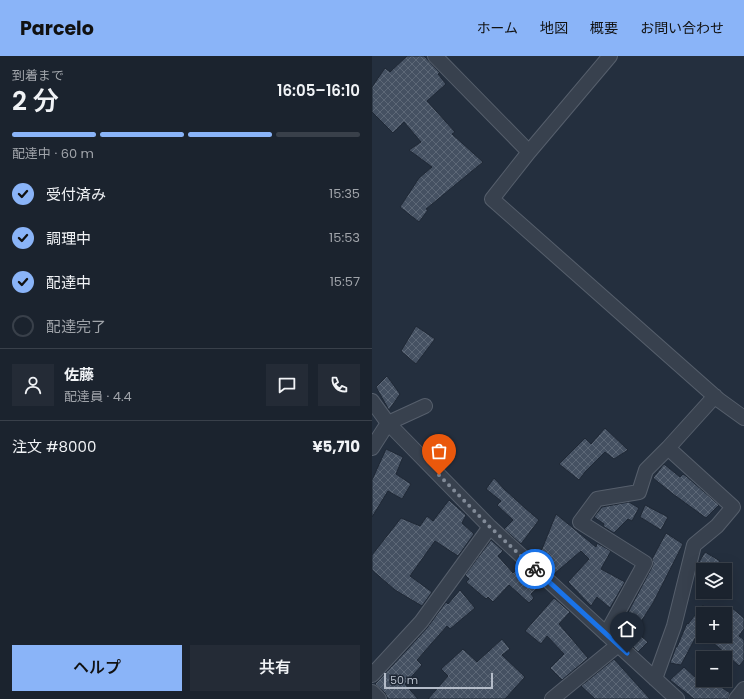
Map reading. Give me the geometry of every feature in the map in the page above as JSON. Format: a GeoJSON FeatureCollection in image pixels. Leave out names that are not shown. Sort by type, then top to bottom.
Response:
{"type":"FeatureCollection","features":[{"type":"Feature","properties":{"kind":"street"},"geometry":{"type":"LineString","coordinates":[[435,56],[529,152]]}},
{"type":"Feature","properties":{"kind":"street"},"geometry":{"type":"LineString","coordinates":[[610,56],[529,152],[492,199],[715,396],[744,418]]}},
{"type":"Feature","properties":{"kind":"street"},"geometry":{"type":"LineString","coordinates":[[606,634],[645,562],[580,522],[597,499],[639,492],[646,470],[715,396]]}},
{"type":"Feature","properties":{"kind":"street"},"geometry":{"type":"LineString","coordinates":[[372,401],[388,423],[490,527],[618,645],[663,689],[677,699]]}},
{"type":"Feature","properties":{"kind":"street"},"geometry":{"type":"LineString","coordinates":[[372,448],[388,423],[425,406]]}},
{"type":"Feature","properties":{"kind":"street"},"geometry":{"type":"LineString","coordinates":[[663,689],[674,626],[694,545],[717,526],[733,507],[668,448]]}},
{"type":"Feature","properties":{"kind":"street"},"geometry":{"type":"LineString","coordinates":[[372,675],[421,622],[490,527]]}},
{"type":"Feature","properties":{"kind":"street"},"geometry":{"type":"LineString","coordinates":[[552,699],[618,645]]}},
{"type":"Feature","properties":{"kind":"street"},"geometry":{"type":"LineString","coordinates":[[736,699],[744,689]]}},
{"type":"Feature","properties":{"kind":"street"},"geometry":{"type":"LineString","coordinates":[[372,692],[379,699]]}},
{"type":"Feature","properties":{"kind":"building"},"geometry":{"type":"Polygon","coordinates":[[[407,56],[424,56],[440,73],[438,74],[446,84],[427,101],[455,132],[452,134],[483,162],[426,209],[428,210],[419,222],[400,207],[419,178],[432,167],[409,150],[421,142],[404,122],[393,133],[372,112],[372,87],[385,68],[390,72],[407,56]]]}},
{"type":"Feature","properties":{"kind":"building"},"geometry":{"type":"Polygon","coordinates":[[[416,326],[435,339],[416,364],[401,351],[416,326]]]}},
{"type":"Feature","properties":{"kind":"building"},"geometry":{"type":"Polygon","coordinates":[[[387,376],[400,394],[389,410],[376,387],[387,376]]]}},
{"type":"Feature","properties":{"kind":"building"},"geometry":{"type":"Polygon","coordinates":[[[605,428],[628,450],[614,459],[605,452],[579,480],[559,464],[585,438],[591,444],[605,428]]]}},
{"type":"Feature","properties":{"kind":"building"},"geometry":{"type":"Polygon","coordinates":[[[386,449],[403,457],[396,474],[411,484],[402,499],[388,491],[372,517],[372,480],[386,449]]]}},
{"type":"Feature","properties":{"kind":"building"},"geometry":{"type":"Polygon","coordinates":[[[664,464],[680,477],[683,474],[686,476],[719,505],[706,518],[673,494],[653,478],[664,464]]]}},
{"type":"Feature","properties":{"kind":"building"},"geometry":{"type":"Polygon","coordinates":[[[494,478],[504,489],[539,520],[521,544],[504,529],[513,520],[497,505],[501,501],[486,489],[494,478]]]}},
{"type":"Feature","properties":{"kind":"building"},"geometry":{"type":"Polygon","coordinates":[[[449,500],[466,515],[462,523],[474,534],[458,556],[435,541],[410,576],[432,592],[422,606],[395,590],[372,570],[372,555],[401,518],[420,526],[427,516],[433,521],[449,500]]]}},
{"type":"Feature","properties":{"kind":"building"},"geometry":{"type":"Polygon","coordinates":[[[629,502],[639,508],[632,521],[628,519],[614,533],[603,526],[604,524],[594,517],[602,507],[629,502]]]}},
{"type":"Feature","properties":{"kind":"building"},"geometry":{"type":"Polygon","coordinates":[[[645,505],[668,517],[661,530],[640,517],[645,505]]]}},
{"type":"Feature","properties":{"kind":"building"},"geometry":{"type":"Polygon","coordinates":[[[556,514],[596,547],[597,543],[611,551],[601,569],[625,582],[610,608],[597,597],[591,606],[568,582],[589,559],[581,551],[554,574],[538,559],[556,514]]]}},
{"type":"Feature","properties":{"kind":"building"},"geometry":{"type":"Polygon","coordinates":[[[666,533],[683,544],[653,603],[635,631],[648,642],[638,652],[622,636],[629,630],[621,626],[652,567],[652,559],[666,533]]]}},
{"type":"Feature","properties":{"kind":"building"},"geometry":{"type":"Polygon","coordinates":[[[491,540],[503,551],[498,556],[513,573],[520,566],[541,585],[531,594],[534,598],[529,603],[509,585],[493,602],[488,597],[486,599],[466,582],[469,579],[465,575],[491,540]]]}},
{"type":"Feature","properties":{"kind":"building"},"geometry":{"type":"Polygon","coordinates":[[[705,552],[720,561],[719,563],[699,563],[705,552]]]}},
{"type":"Feature","properties":{"kind":"building"},"geometry":{"type":"Polygon","coordinates":[[[460,590],[475,608],[450,629],[447,626],[417,660],[422,665],[405,684],[418,699],[388,699],[385,693],[375,684],[427,628],[446,602],[448,604],[460,590]]]}},
{"type":"Feature","properties":{"kind":"building"},"geometry":{"type":"Polygon","coordinates":[[[554,598],[570,612],[559,624],[588,658],[562,680],[550,668],[564,654],[547,636],[541,644],[525,631],[554,598]]]}},
{"type":"Feature","properties":{"kind":"building"},"geometry":{"type":"Polygon","coordinates":[[[732,608],[744,618],[744,629],[739,636],[744,640],[744,660],[739,666],[732,660],[732,651],[723,651],[713,643],[732,643],[732,608]]]}},
{"type":"Feature","properties":{"kind":"building"},"geometry":{"type":"Polygon","coordinates":[[[696,614],[696,637],[681,665],[670,663],[687,623],[688,624],[696,614]]]}},
{"type":"Feature","properties":{"kind":"building"},"geometry":{"type":"Polygon","coordinates":[[[502,639],[510,649],[502,655],[525,677],[505,699],[428,699],[448,676],[441,669],[463,649],[477,662],[502,639]]]}},
{"type":"Feature","properties":{"kind":"building"},"geometry":{"type":"Polygon","coordinates":[[[614,659],[650,699],[595,699],[581,686],[614,659]]]}},
{"type":"Feature","properties":{"kind":"building"},"geometry":{"type":"Polygon","coordinates":[[[684,667],[696,678],[696,687],[721,687],[730,693],[728,699],[694,699],[670,680],[684,667]]]}},
{"type":"Feature","properties":{"kind":"way so far"},"geometry":{"type":"LineString","coordinates":[[439,475],[490,527],[535,569]]}},
{"type":"Feature","properties":{"kind":"route"},"geometry":{"type":"LineString","coordinates":[[535,569],[627,653]]}}]}
